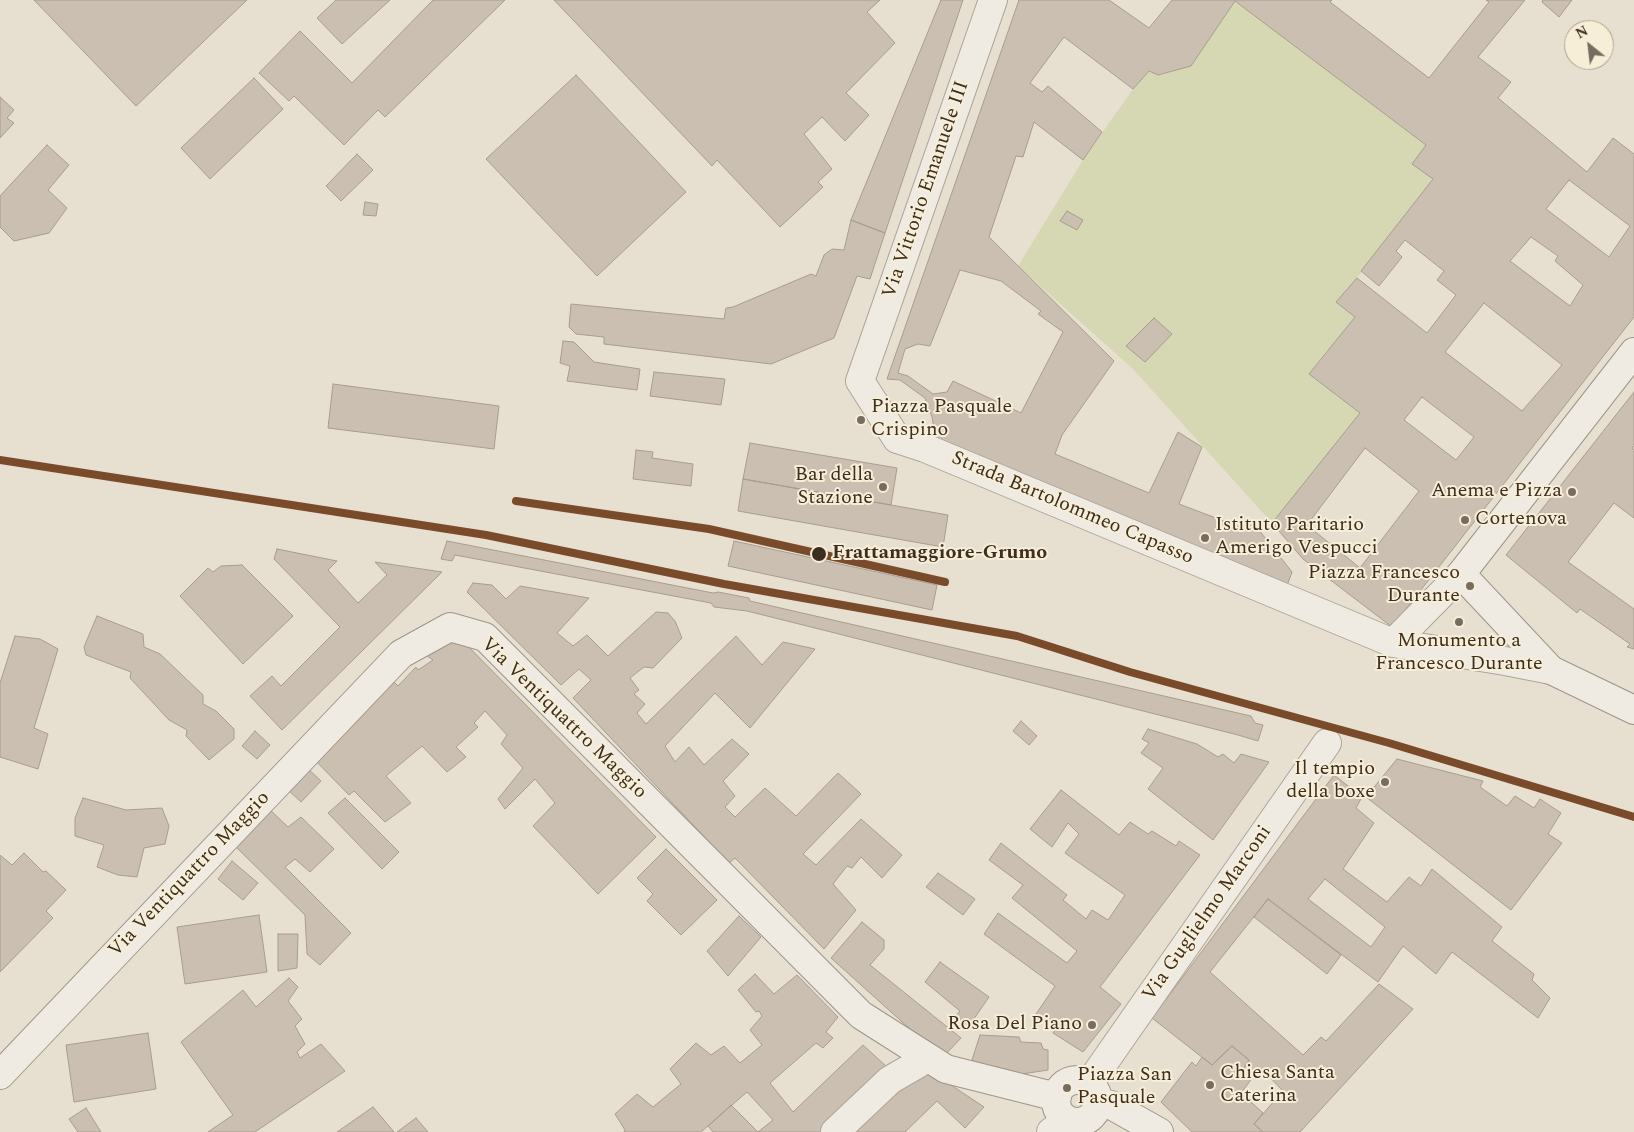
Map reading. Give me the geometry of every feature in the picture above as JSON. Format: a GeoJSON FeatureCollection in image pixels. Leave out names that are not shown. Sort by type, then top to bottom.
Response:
{"type":"FeatureCollection","features":[{"type":"Feature","properties":{"kind":"street","name":"Via Vittorio Emanuele III"},"geometry":{"type":"LineString","coordinates":[[860,381],[993,0]]}},
{"type":"Feature","properties":{"kind":"street"},"geometry":{"type":"LineString","coordinates":[[1393,643],[1461,574],[1634,352]]}},
{"type":"Feature","properties":{"kind":"street","name":"Strada Bartolommeo Capasso"},"geometry":{"type":"LineString","coordinates":[[860,381],[897,439],[926,448],[1393,643]]}},
{"type":"Feature","properties":{"kind":"street"},"geometry":{"type":"LineString","coordinates":[[1461,574],[1551,670]]}},
{"type":"Feature","properties":{"kind":"street","name":"Via Ventiquattro Maggio"},"geometry":{"type":"LineString","coordinates":[[0,1076],[401,654],[450,627],[485,637],[861,1015],[946,1069],[1059,1116]]}},
{"type":"Feature","properties":{"kind":"street"},"geometry":{"type":"LineString","coordinates":[[1393,643],[1551,670],[1634,710]]}},
{"type":"Feature","properties":{"kind":"street","name":"Via Guglielmo Marconi"},"geometry":{"type":"LineString","coordinates":[[1094,1093],[1327,743]]}},
{"type":"Feature","properties":{"kind":"street"},"geometry":{"type":"LineString","coordinates":[[835,1132],[890,1080],[928,1058]]}},
{"type":"Feature","properties":{"kind":"street"},"geometry":{"type":"LineString","coordinates":[[1094,1093],[1097,1110],[1087,1120],[1073,1122],[1059,1116],[1063,1086],[1075,1080],[1094,1093],[1111,1105],[1159,1132]]}},
{"type":"Feature","properties":{"kind":"green space"},"geometry":{"type":"Polygon","coordinates":[[[1235,1],[1426,145],[1433,179],[1357,278],[1355,317],[1309,374],[1360,413],[1272,523],[1133,369],[1018,266],[1083,160],[1133,89],[1149,71],[1159,75],[1191,66],[1235,1]]]}},
{"type":"Feature","properties":{"kind":"building"},"geometry":{"type":"Polygon","coordinates":[[[34,0],[247,0],[136,106],[34,0]]]}},
{"type":"Feature","properties":{"kind":"building"},"geometry":{"type":"Polygon","coordinates":[[[336,0],[390,0],[342,44],[317,18],[336,0]]]}},
{"type":"Feature","properties":{"kind":"building"},"geometry":{"type":"Polygon","coordinates":[[[433,0],[505,0],[385,117],[378,110],[344,145],[294,96],[289,101],[259,73],[300,31],[352,83],[433,0]]]}},
{"type":"Feature","properties":{"kind":"building"},"geometry":{"type":"Polygon","coordinates":[[[554,0],[880,0],[867,12],[895,43],[846,93],[869,115],[845,141],[822,117],[804,134],[832,169],[818,182],[823,187],[780,227],[717,160],[712,166],[554,0]]]}},
{"type":"Feature","properties":{"kind":"building"},"geometry":{"type":"Polygon","coordinates":[[[941,0],[963,0],[885,233],[851,220],[941,0]]]}},
{"type":"Feature","properties":{"kind":"building"},"geometry":{"type":"Polygon","coordinates":[[[1019,0],[1109,0],[1149,28],[1172,0],[1332,0],[1330,2],[1429,78],[1489,2],[1486,0],[1525,0],[1478,57],[1511,82],[1498,98],[1587,172],[1613,138],[1634,154],[1634,317],[1392,627],[1303,559],[1272,523],[1360,413],[1309,374],[1355,317],[1336,302],[1357,278],[1427,333],[1456,295],[1437,280],[1444,271],[1405,240],[1396,251],[1402,257],[1379,286],[1361,271],[1433,179],[1412,164],[1426,145],[1235,1],[1191,66],[1158,75],[1149,71],[1133,89],[1064,37],[1030,83],[1042,92],[1048,86],[1102,132],[1083,160],[1034,122],[1023,157],[1016,156],[989,237],[1114,361],[1062,435],[1055,454],[1149,493],[1178,432],[1202,447],[1179,504],[1245,529],[1251,520],[1292,572],[1285,591],[936,440],[932,417],[925,398],[900,380],[887,379],[1019,0]],[[1569,180],[1546,209],[1609,257],[1630,226],[1569,180]],[[1531,237],[1510,261],[1570,306],[1583,285],[1555,261],[1558,256],[1531,237]],[[960,270],[930,346],[918,344],[905,349],[898,373],[908,376],[933,394],[947,392],[953,381],[1021,413],[1063,332],[1038,314],[1041,311],[1001,281],[960,270]],[[1484,303],[1445,352],[1522,411],[1562,365],[1484,303]],[[1422,397],[1404,420],[1456,460],[1474,437],[1422,397]],[[1365,448],[1307,525],[1360,568],[1419,491],[1365,448]]]}},
{"type":"Feature","properties":{"kind":"building"},"geometry":{"type":"Polygon","coordinates":[[[1543,0],[1572,0],[1559,17],[1542,2],[1543,0]]]}},
{"type":"Feature","properties":{"kind":"building"},"geometry":{"type":"Polygon","coordinates":[[[576,75],[686,192],[597,276],[486,159],[576,75]]]}},
{"type":"Feature","properties":{"kind":"building"},"geometry":{"type":"Polygon","coordinates":[[[254,78],[283,109],[210,179],[181,148],[254,78]]]}},
{"type":"Feature","properties":{"kind":"building"},"geometry":{"type":"Polygon","coordinates":[[[0,97],[14,110],[7,118],[14,123],[0,138],[0,97]]]}},
{"type":"Feature","properties":{"kind":"building"},"geometry":{"type":"Polygon","coordinates":[[[47,145],[69,165],[48,190],[67,208],[49,233],[14,241],[0,227],[0,196],[47,145]]]}},
{"type":"Feature","properties":{"kind":"building"},"geometry":{"type":"Polygon","coordinates":[[[357,154],[373,170],[341,201],[326,186],[357,154]]]}},
{"type":"Feature","properties":{"kind":"building"},"geometry":{"type":"Polygon","coordinates":[[[365,202],[378,204],[376,216],[363,215],[365,202]]]}},
{"type":"Feature","properties":{"kind":"building"},"geometry":{"type":"Polygon","coordinates":[[[1067,211],[1083,220],[1077,230],[1060,221],[1067,211]]]}},
{"type":"Feature","properties":{"kind":"building"},"geometry":{"type":"Polygon","coordinates":[[[851,220],[885,233],[870,279],[857,276],[834,338],[771,364],[604,344],[604,337],[576,334],[569,327],[571,304],[724,319],[726,308],[733,307],[811,274],[816,276],[824,255],[832,249],[844,250],[851,220]]]}},
{"type":"Feature","properties":{"kind":"building"},"geometry":{"type":"Polygon","coordinates":[[[1154,318],[1172,334],[1145,362],[1126,346],[1154,318]]]}},
{"type":"Feature","properties":{"kind":"building"},"geometry":{"type":"Polygon","coordinates":[[[563,341],[574,342],[594,362],[640,369],[637,390],[567,381],[570,366],[560,363],[563,341]]]}},
{"type":"Feature","properties":{"kind":"building"},"geometry":{"type":"Polygon","coordinates":[[[654,372],[725,379],[721,405],[650,396],[654,372]]]}},
{"type":"Feature","properties":{"kind":"building"},"geometry":{"type":"Polygon","coordinates":[[[333,384],[499,406],[494,449],[328,428],[333,384]]]}},
{"type":"Feature","properties":{"kind":"building"},"geometry":{"type":"Polygon","coordinates":[[[1634,392],[1634,446],[1632,448],[1634,450],[1634,518],[1614,503],[1568,562],[1634,609],[1634,649],[1627,647],[1630,644],[1580,609],[1577,613],[1506,555],[1634,392]]]}},
{"type":"Feature","properties":{"kind":"building","name":"Frattamaggiore-Grumo"},"geometry":{"type":"Polygon","coordinates":[[[750,443],[897,468],[891,505],[743,479],[750,443]]]}},
{"type":"Feature","properties":{"kind":"building"},"geometry":{"type":"Polygon","coordinates":[[[636,450],[653,452],[652,458],[693,464],[691,486],[633,479],[636,450]]]}},
{"type":"Feature","properties":{"kind":"building"},"geometry":{"type":"Polygon","coordinates":[[[743,479],[948,515],[943,547],[738,511],[743,479]]]}},
{"type":"Feature","properties":{"kind":"building"},"geometry":{"type":"Polygon","coordinates":[[[447,541],[713,593],[718,592],[749,598],[750,601],[1251,716],[1255,723],[1263,725],[1258,741],[747,611],[714,607],[711,603],[455,555],[452,561],[441,559],[447,541]]]}},
{"type":"Feature","properties":{"kind":"building"},"geometry":{"type":"Polygon","coordinates":[[[734,541],[937,585],[932,610],[728,566],[734,541]]]}},
{"type":"Feature","properties":{"kind":"building"},"geometry":{"type":"Polygon","coordinates":[[[277,549],[337,561],[328,570],[358,603],[387,575],[375,562],[442,572],[282,730],[250,696],[272,676],[281,686],[340,627],[274,559],[277,549]]]}},
{"type":"Feature","properties":{"kind":"building"},"geometry":{"type":"Polygon","coordinates":[[[242,565],[293,616],[243,664],[180,596],[208,568],[213,572],[221,566],[242,565]]]}},
{"type":"Feature","properties":{"kind":"building"},"geometry":{"type":"Polygon","coordinates":[[[473,583],[492,585],[506,599],[520,586],[589,598],[557,633],[573,646],[587,635],[608,656],[656,612],[668,613],[675,621],[682,638],[653,668],[644,667],[630,678],[639,690],[634,694],[645,704],[637,713],[646,724],[736,636],[762,665],[783,642],[815,649],[750,728],[715,693],[665,746],[675,762],[689,747],[704,765],[732,739],[749,754],[723,781],[735,796],[725,807],[735,817],[765,788],[796,816],[838,773],[861,794],[803,854],[816,865],[861,819],[902,855],[882,878],[861,857],[852,868],[847,866],[833,884],[856,910],[824,949],[735,858],[729,863],[573,698],[591,680],[579,669],[561,685],[467,592],[473,583]]]}},
{"type":"Feature","properties":{"kind":"building"},"geometry":{"type":"Polygon","coordinates":[[[97,616],[143,634],[144,647],[160,654],[203,695],[203,704],[216,711],[234,729],[234,739],[209,760],[186,736],[187,730],[169,720],[130,678],[131,672],[86,655],[84,647],[97,616]]]}},
{"type":"Feature","properties":{"kind":"building"},"geometry":{"type":"Polygon","coordinates":[[[453,631],[656,837],[598,894],[533,826],[555,803],[535,779],[505,809],[498,799],[523,768],[501,744],[507,735],[485,711],[474,723],[478,727],[456,747],[466,757],[447,772],[422,746],[386,776],[411,803],[385,822],[354,791],[349,795],[310,755],[393,681],[398,686],[416,667],[418,670],[433,660],[426,655],[453,631]]]}},
{"type":"Feature","properties":{"kind":"building"},"geometry":{"type":"Polygon","coordinates":[[[15,636],[40,639],[58,649],[34,728],[48,734],[38,769],[0,757],[0,683],[15,636]]]}},
{"type":"Feature","properties":{"kind":"building"},"geometry":{"type":"Polygon","coordinates":[[[1021,721],[1037,736],[1029,745],[1013,731],[1021,721]]]}},
{"type":"Feature","properties":{"kind":"building"},"geometry":{"type":"Polygon","coordinates":[[[1148,729],[1197,744],[1218,757],[1223,754],[1234,763],[1241,754],[1269,762],[1213,840],[1148,789],[1163,768],[1141,753],[1149,743],[1142,739],[1148,729]]]}},
{"type":"Feature","properties":{"kind":"building"},"geometry":{"type":"Polygon","coordinates":[[[255,731],[270,745],[257,759],[242,746],[255,731]]]}},
{"type":"Feature","properties":{"kind":"building"},"geometry":{"type":"Polygon","coordinates":[[[1397,759],[1483,781],[1480,787],[1507,806],[1515,796],[1534,808],[1540,799],[1561,813],[1548,834],[1562,843],[1511,910],[1366,797],[1397,759]]]}},
{"type":"Feature","properties":{"kind":"building"},"geometry":{"type":"Polygon","coordinates":[[[305,766],[321,781],[301,802],[285,787],[305,766]]]}},
{"type":"Feature","properties":{"kind":"building"},"geometry":{"type":"Polygon","coordinates":[[[1334,775],[1362,797],[1356,808],[1374,823],[1343,869],[1387,902],[1409,877],[1421,886],[1432,869],[1502,927],[1492,941],[1534,974],[1532,980],[1550,998],[1538,1018],[1452,952],[1436,974],[1403,946],[1378,982],[1268,899],[1210,972],[1303,1055],[1321,1037],[1326,1041],[1379,984],[1413,1009],[1300,1132],[1263,1132],[1254,1124],[1283,1091],[1262,1069],[1253,1077],[1244,1068],[1249,1060],[1232,1046],[1212,1065],[1152,1018],[1334,775]],[[1325,879],[1308,899],[1371,947],[1385,927],[1325,879]]]}},
{"type":"Feature","properties":{"kind":"building"},"geometry":{"type":"Polygon","coordinates":[[[1061,790],[1119,835],[1130,822],[1148,834],[1152,831],[1176,846],[1179,841],[1200,855],[1100,987],[1121,1004],[1083,1052],[1053,1033],[1056,1028],[1036,1014],[1055,986],[984,934],[998,913],[1067,963],[1077,951],[1012,898],[1023,885],[989,860],[1001,843],[1067,895],[1063,900],[1086,919],[1092,910],[1108,920],[1125,895],[1065,853],[1079,834],[1068,823],[1052,847],[1030,829],[1061,790]]]}},
{"type":"Feature","properties":{"kind":"building"},"geometry":{"type":"Polygon","coordinates":[[[83,798],[126,810],[162,808],[169,826],[165,844],[144,848],[137,877],[118,875],[97,867],[104,845],[75,836],[75,818],[83,798]]]}},
{"type":"Feature","properties":{"kind":"building"},"geometry":{"type":"Polygon","coordinates":[[[345,798],[399,852],[382,869],[328,813],[345,798]]]}},
{"type":"Feature","properties":{"kind":"building"},"geometry":{"type":"Polygon","coordinates":[[[265,805],[288,827],[301,817],[334,849],[310,872],[295,859],[285,867],[351,933],[320,965],[307,954],[305,915],[230,841],[265,805]]]}},
{"type":"Feature","properties":{"kind":"building"},"geometry":{"type":"Polygon","coordinates":[[[666,849],[717,900],[681,935],[647,901],[653,894],[637,878],[666,849]]]}},
{"type":"Feature","properties":{"kind":"building"},"geometry":{"type":"Polygon","coordinates":[[[24,853],[43,872],[46,871],[66,890],[46,911],[53,918],[0,972],[0,855],[12,865],[24,853]]]}},
{"type":"Feature","properties":{"kind":"building"},"geometry":{"type":"Polygon","coordinates":[[[232,861],[258,883],[243,900],[218,879],[232,861]]]}},
{"type":"Feature","properties":{"kind":"building"},"geometry":{"type":"Polygon","coordinates":[[[938,873],[975,899],[963,915],[926,887],[938,873]]]}},
{"type":"Feature","properties":{"kind":"building"},"geometry":{"type":"Polygon","coordinates":[[[1268,899],[1341,955],[1327,974],[1254,917],[1268,899]]]}},
{"type":"Feature","properties":{"kind":"building"},"geometry":{"type":"Polygon","coordinates":[[[259,915],[267,972],[185,984],[177,927],[259,915]]]}},
{"type":"Feature","properties":{"kind":"building"},"geometry":{"type":"Polygon","coordinates":[[[739,916],[761,937],[728,976],[707,951],[739,916]]]}},
{"type":"Feature","properties":{"kind":"building"},"geometry":{"type":"Polygon","coordinates":[[[862,922],[884,940],[884,949],[870,965],[961,1038],[946,1054],[930,1047],[831,958],[862,922]]]}},
{"type":"Feature","properties":{"kind":"building"},"geometry":{"type":"Polygon","coordinates":[[[278,934],[298,934],[297,968],[278,971],[278,934]]]}},
{"type":"Feature","properties":{"kind":"building"},"geometry":{"type":"Polygon","coordinates":[[[940,962],[989,997],[969,1026],[956,1016],[960,1011],[925,982],[940,962]]]}},
{"type":"Feature","properties":{"kind":"building"},"geometry":{"type":"Polygon","coordinates":[[[755,974],[774,994],[797,975],[838,1017],[826,1032],[833,1038],[823,1048],[816,1043],[770,1083],[793,1112],[863,1045],[887,1067],[821,1132],[758,1132],[773,1120],[747,1092],[701,1132],[624,1132],[625,1130],[615,1114],[637,1094],[653,1107],[681,1084],[670,1069],[696,1043],[711,1055],[724,1046],[740,1063],[762,1045],[750,1030],[762,1016],[759,1011],[756,1012],[738,990],[755,974]]]}},
{"type":"Feature","properties":{"kind":"building"},"geometry":{"type":"Polygon","coordinates":[[[289,978],[298,987],[288,1001],[302,1019],[295,1026],[305,1044],[297,1052],[300,1058],[321,1044],[345,1071],[255,1132],[208,1132],[233,1115],[181,1042],[243,990],[256,1007],[289,978]]]}},
{"type":"Feature","properties":{"kind":"building"},"geometry":{"type":"Polygon","coordinates":[[[148,1033],[156,1089],[74,1102],[66,1045],[148,1033]]]}},
{"type":"Feature","properties":{"kind":"building"},"geometry":{"type":"Polygon","coordinates":[[[980,1035],[1019,1037],[1021,1042],[1041,1043],[1043,1049],[1048,1050],[1048,1070],[1022,1074],[971,1063],[980,1035]]]}},
{"type":"Feature","properties":{"kind":"building","name":"Chiesa Santa Caterina"},"geometry":{"type":"Polygon","coordinates":[[[1232,1046],[1249,1060],[1244,1068],[1253,1077],[1241,1093],[1263,1113],[1254,1124],[1263,1132],[1192,1132],[1161,1102],[1192,1062],[1196,1066],[1202,1057],[1212,1065],[1232,1046]]]}},
{"type":"Feature","properties":{"kind":"building"},"geometry":{"type":"Polygon","coordinates":[[[933,1073],[984,1107],[965,1128],[937,1101],[905,1132],[852,1132],[888,1098],[922,1074],[933,1073]]]}},
{"type":"Feature","properties":{"kind":"building"},"geometry":{"type":"Polygon","coordinates":[[[731,1105],[758,1132],[713,1132],[708,1126],[731,1105]]]}},
{"type":"Feature","properties":{"kind":"building"},"geometry":{"type":"Polygon","coordinates":[[[373,1107],[394,1132],[337,1132],[373,1107]]]}},
{"type":"Feature","properties":{"kind":"building"},"geometry":{"type":"Polygon","coordinates":[[[86,1108],[101,1132],[78,1132],[69,1119],[86,1108]]]}},
{"type":"Feature","properties":{"kind":"building"},"geometry":{"type":"Polygon","coordinates":[[[416,1118],[428,1132],[397,1132],[416,1118]]]}},
{"type":"Feature","properties":{"kind":"transit line"},"geometry":{"type":"LineString","coordinates":[[0,460],[486,535],[724,584],[1017,636],[1130,672],[1389,743],[1634,817]]}},
{"type":"Feature","properties":{"kind":"transit line"},"geometry":{"type":"LineString","coordinates":[[516,501],[709,529],[945,582]]}},
{"type":"Feature","properties":{"kind":"place","name":"Piazza Pasquale Crispino"},"geometry":{"type":"Point","coordinates":[861,420]}},
{"type":"Feature","properties":{"kind":"place","name":"Bar della Stazione"},"geometry":{"type":"Point","coordinates":[883,487]}},
{"type":"Feature","properties":{"kind":"place","name":"Anema e Pizza"},"geometry":{"type":"Point","coordinates":[1572,492]}},
{"type":"Feature","properties":{"kind":"place","name":"Cortenova"},"geometry":{"type":"Point","coordinates":[1465,520]}},
{"type":"Feature","properties":{"kind":"place","name":"Istituto Paritario Amerigo Vespucci"},"geometry":{"type":"Point","coordinates":[1205,538]}},
{"type":"Feature","properties":{"kind":"place","name":"Frattamaggiore-Grumo"},"geometry":{"type":"Point","coordinates":[819,554]}},
{"type":"Feature","properties":{"kind":"place","name":"Piazza Francesco Durante"},"geometry":{"type":"Point","coordinates":[1470,586]}},
{"type":"Feature","properties":{"kind":"place","name":"Monumento a Francesco Durante"},"geometry":{"type":"Point","coordinates":[1459,622]}},
{"type":"Feature","properties":{"kind":"place","name":"Il tempio della boxe"},"geometry":{"type":"Point","coordinates":[1385,782]}},
{"type":"Feature","properties":{"kind":"place","name":"Rosa Del Piano"},"geometry":{"type":"Point","coordinates":[1092,1025]}},
{"type":"Feature","properties":{"kind":"place","name":"Chiesa Santa Caterina"},"geometry":{"type":"Point","coordinates":[1210,1085]}},
{"type":"Feature","properties":{"kind":"place","name":"Piazza San Pasquale"},"geometry":{"type":"Point","coordinates":[1067,1088]}}]}
